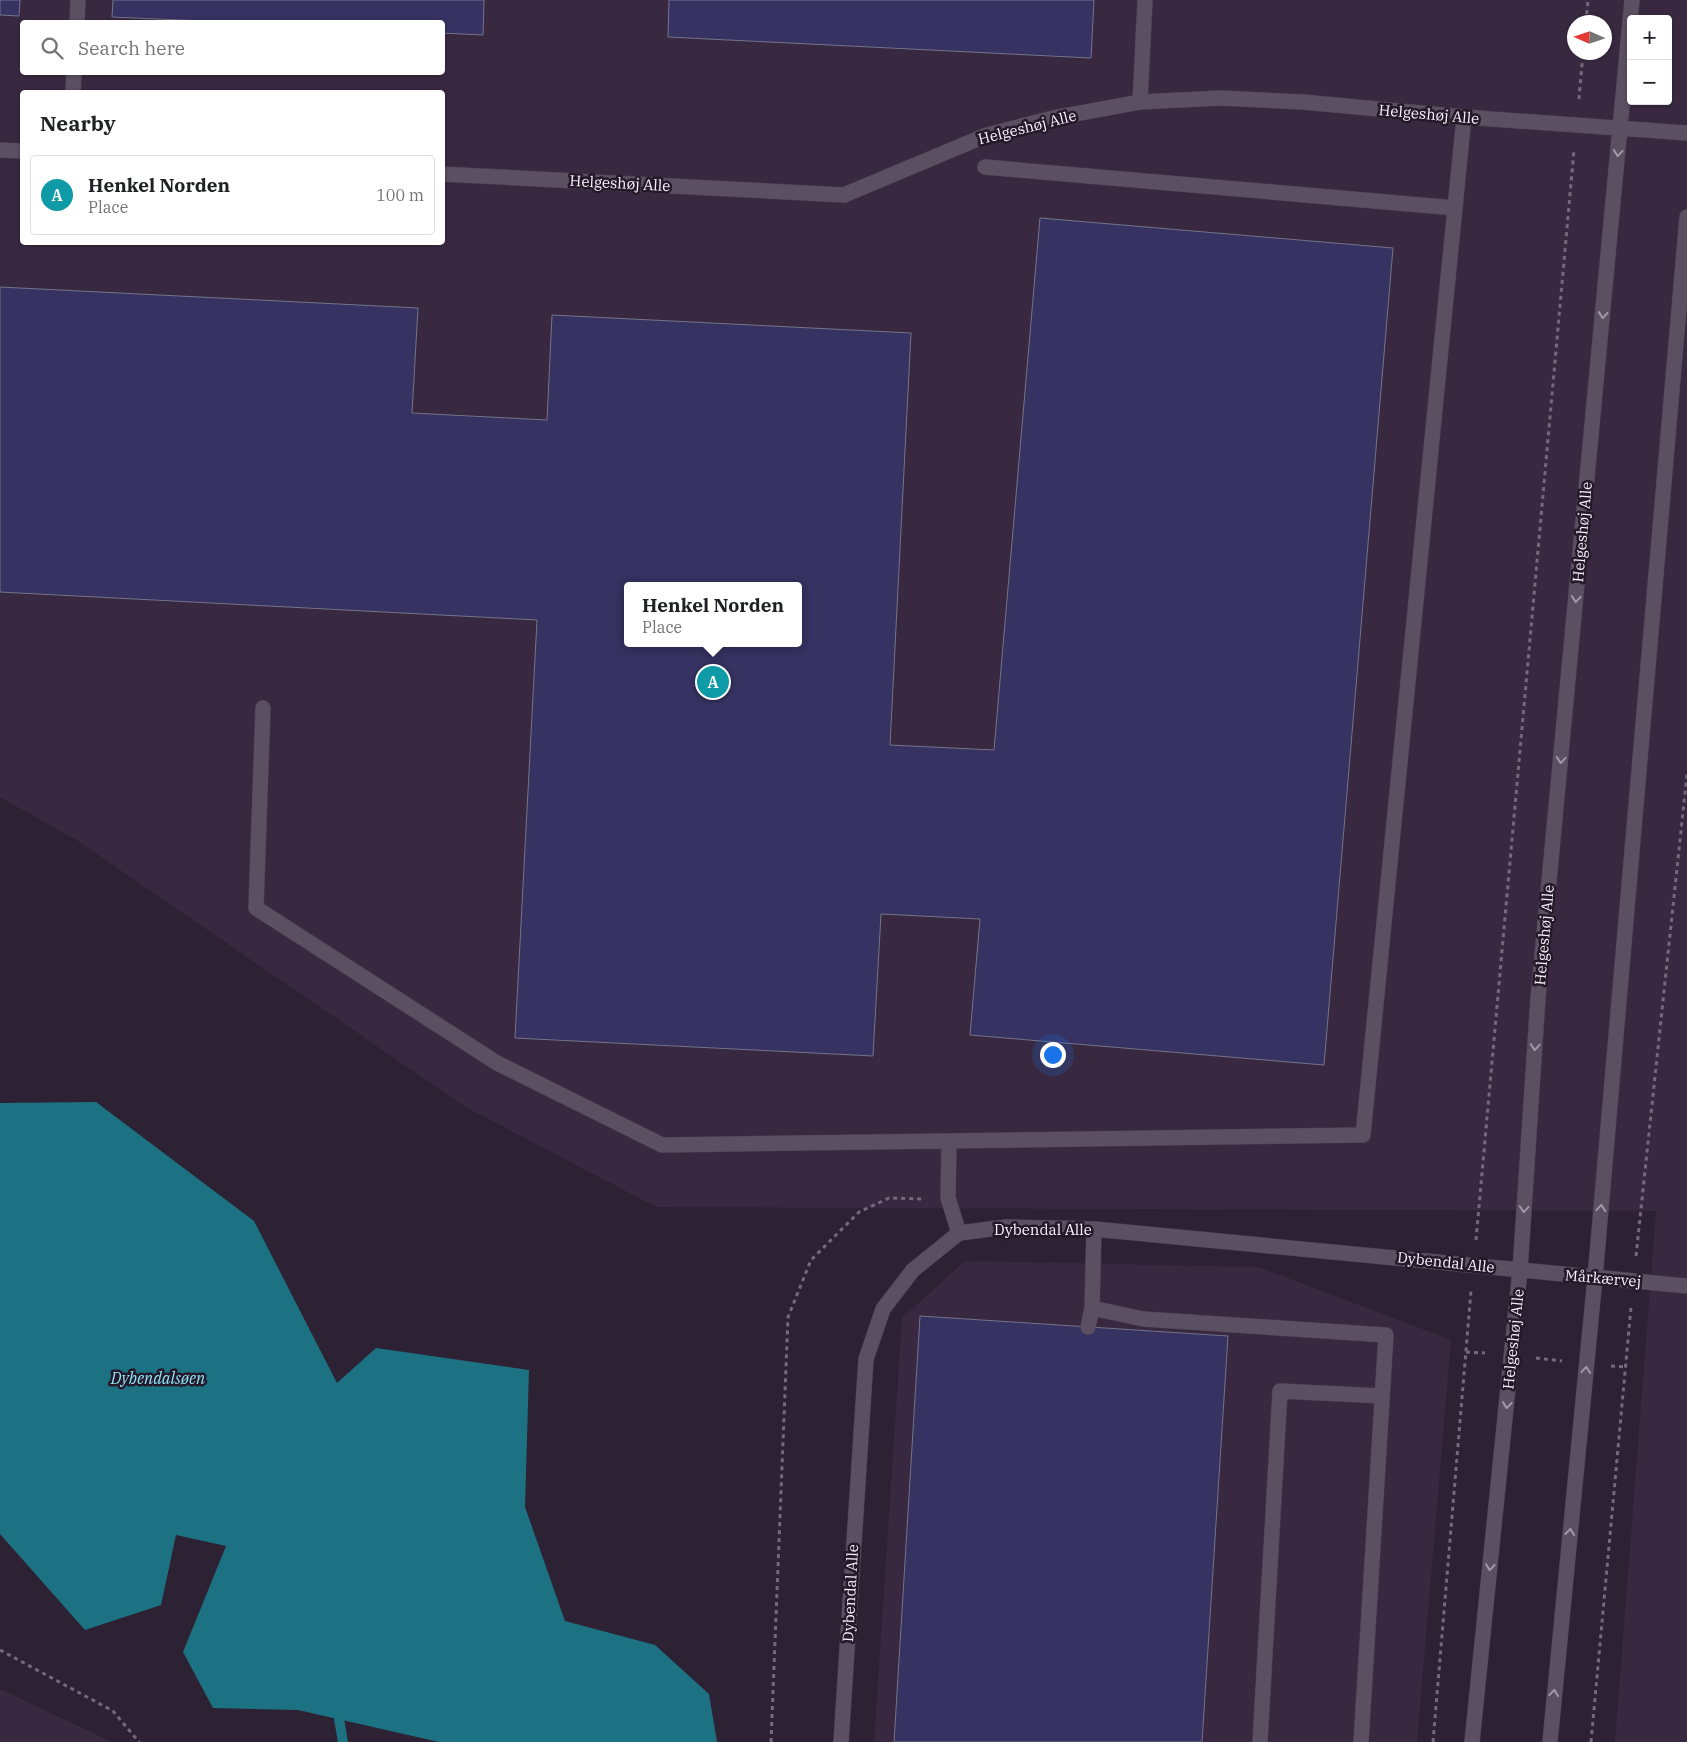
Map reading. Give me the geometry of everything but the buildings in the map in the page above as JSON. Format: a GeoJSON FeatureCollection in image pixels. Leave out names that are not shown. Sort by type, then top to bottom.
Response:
{"type":"FeatureCollection","features":[{"type":"Feature","properties":{"kind":"street"},"geometry":{"type":"LineString","coordinates":[[77,20],[78,0]]}},
{"type":"Feature","properties":{"kind":"street"},"geometry":{"type":"LineString","coordinates":[[1140,102],[1145,0]]}},
{"type":"Feature","properties":{"kind":"street","name":"Helgeshøj Alle"},"geometry":{"type":"LineString","coordinates":[[1472,1742],[1520,1270],[1538,998],[1632,0]]}},
{"type":"Feature","properties":{"kind":"street"},"geometry":{"type":"LineString","coordinates":[[73,90],[74,75]]}},
{"type":"Feature","properties":{"kind":"street","name":"Helgeshøj Alle"},"geometry":{"type":"LineString","coordinates":[[445,174],[844,195],[986,135],[1053,118],[1140,102],[1220,98],[1303,102],[1464,117],[1621,128]]}},
{"type":"Feature","properties":{"kind":"street"},"geometry":{"type":"LineString","coordinates":[[263,708],[256,908],[496,1063],[662,1145],[1363,1135],[1464,117]]}},
{"type":"Feature","properties":{"kind":"street"},"geometry":{"type":"LineString","coordinates":[[1621,128],[1687,133]]}},
{"type":"Feature","properties":{"kind":"street"},"geometry":{"type":"LineString","coordinates":[[0,150],[20,151]]}},
{"type":"Feature","properties":{"kind":"street"},"geometry":{"type":"LineString","coordinates":[[985,167],[1455,208]]}},
{"type":"Feature","properties":{"kind":"street"},"geometry":{"type":"LineString","coordinates":[[1550,1742],[1595,1278],[1687,217]]}},
{"type":"Feature","properties":{"kind":"street"},"geometry":{"type":"LineString","coordinates":[[948,1141],[948,1198],[959,1233]]}},
{"type":"Feature","properties":{"kind":"street","name":"Dybendal Alle"},"geometry":{"type":"LineString","coordinates":[[841,1742],[866,1359],[883,1309],[914,1270],[959,1233],[1006,1227],[1094,1229],[1520,1270]]}},
{"type":"Feature","properties":{"kind":"street"},"geometry":{"type":"LineString","coordinates":[[1088,1327],[1092,1308],[1094,1229]]}},
{"type":"Feature","properties":{"kind":"street","name":"Mårkærvej"},"geometry":{"type":"LineString","coordinates":[[1520,1270],[1687,1286]]}},
{"type":"Feature","properties":{"kind":"street"},"geometry":{"type":"LineString","coordinates":[[1092,1308],[1143,1319],[1386,1335],[1361,1742]]}},
{"type":"Feature","properties":{"kind":"street"},"geometry":{"type":"LineString","coordinates":[[1260,1742],[1280,1392],[1382,1396]]}},
{"type":"Feature","properties":{"kind":"path"},"geometry":{"type":"LineString","coordinates":[[1587,15],[1588,0]]}},
{"type":"Feature","properties":{"kind":"path"},"geometry":{"type":"LineString","coordinates":[[1433,1742],[1466,1352],[1582,60]]}},
{"type":"Feature","properties":{"kind":"path"},"geometry":{"type":"LineString","coordinates":[[771,1742],[788,1317],[812,1260],[859,1212],[889,1198],[948,1198]]}},
{"type":"Feature","properties":{"kind":"path"},"geometry":{"type":"LineString","coordinates":[[1466,1352],[1625,1367]]}},
{"type":"Feature","properties":{"kind":"path"},"geometry":{"type":"LineString","coordinates":[[0,1650],[113,1711],[139,1742]]}},
{"type":"Feature","properties":{"kind":"shaded area"},"geometry":{"type":"Polygon","coordinates":[[[0,0],[1687,0],[1687,1742],[1615,1742],[1656,1211],[656,1207],[464,1106],[78,841],[0,797],[0,0]]]}},
{"type":"Feature","properties":{"kind":"shaded area"},"geometry":{"type":"Polygon","coordinates":[[[965,1261],[1259,1267],[1451,1340],[1417,1742],[874,1742],[902,1318],[965,1261]]]}},
{"type":"Feature","properties":{"kind":"shaded area"},"geometry":{"type":"Polygon","coordinates":[[[0,1689],[112,1742],[0,1742],[0,1689]]]}},
{"type":"Feature","properties":{"kind":"water","name":"Dybendalsøen"},"geometry":{"type":"Polygon","coordinates":[[[96,1102],[254,1221],[337,1383],[376,1348],[529,1370],[525,1507],[565,1621],[655,1645],[709,1694],[717,1742],[439,1742],[298,1710],[213,1708],[183,1652],[226,1546],[176,1535],[161,1605],[85,1630],[0,1534],[0,1103],[96,1102]]]}},
{"type":"Feature","properties":{"kind":"waterway"},"geometry":{"type":"LineString","coordinates":[[339,1719],[343,1742]]}},
{"type":"Feature","properties":{"kind":"place","name":"Henkel Norden"},"geometry":{"type":"Point","coordinates":[713,682]}}]}
